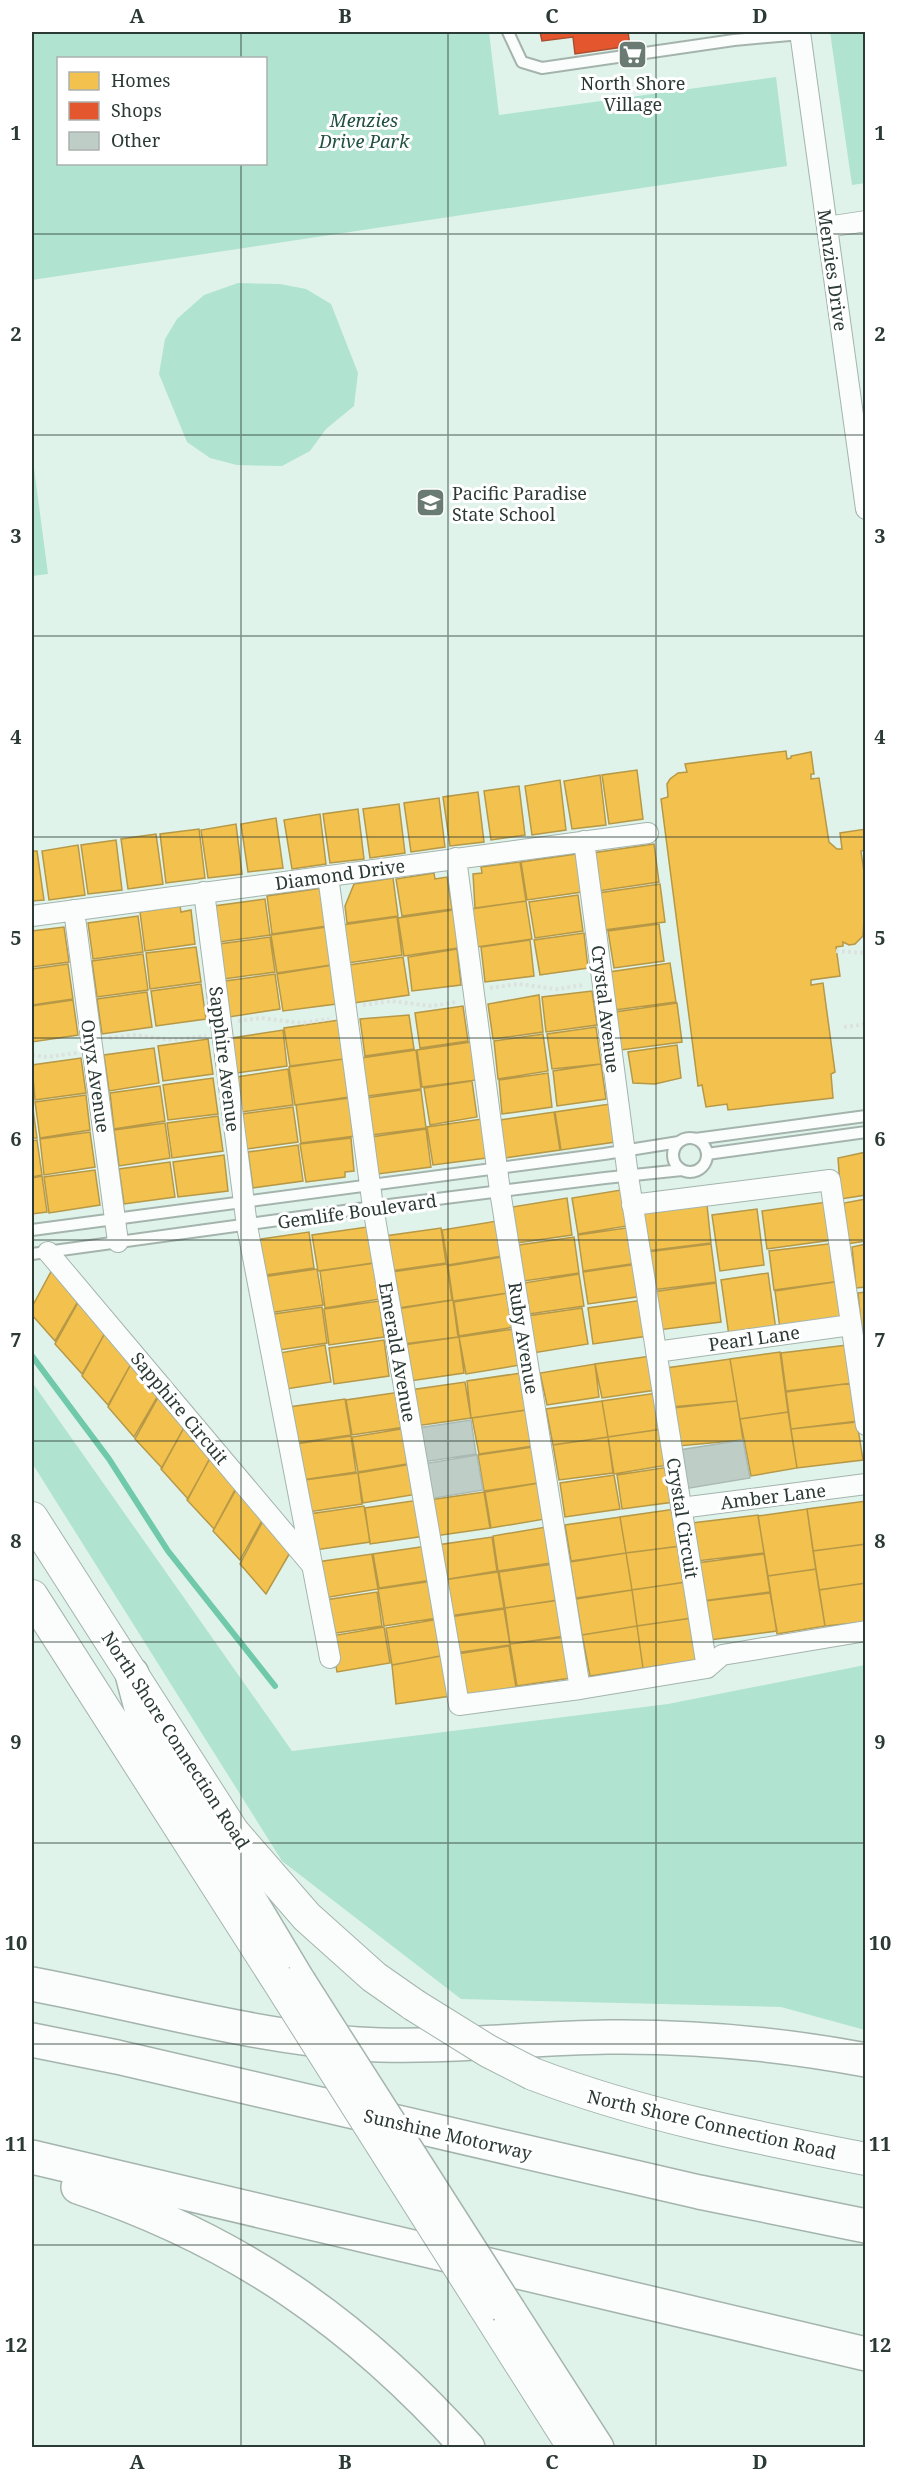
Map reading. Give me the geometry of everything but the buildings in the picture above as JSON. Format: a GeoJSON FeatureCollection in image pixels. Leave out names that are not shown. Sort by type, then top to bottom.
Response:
{"type":"FeatureCollection","features":[{"type":"Feature","properties":{"kind":"highway"},"geometry":{"type":"LineString","coordinates":[[132,1674],[146,1727],[287,1979],[497,2308],[597,2448]]}},
{"type":"Feature","properties":{"kind":"highway"},"geometry":{"type":"LineString","coordinates":[[32,1984],[292,2037],[404,2046],[608,2037],[673,2038],[745,2044],[866,2060]]}},
{"type":"Feature","properties":{"kind":"highway","name":"Sunshine Motorway"},"geometry":{"type":"LineString","coordinates":[[32,2040],[129,2059],[699,2192],[866,2226]]}},
{"type":"Feature","properties":{"kind":"highway"},"geometry":{"type":"LineString","coordinates":[[32,2157],[866,2354]]}},
{"type":"Feature","properties":{"kind":"highway"},"geometry":{"type":"LineString","coordinates":[[32,2173],[167,2220],[283,2284],[379,2358],[409,2385],[468,2448]]}},
{"type":"Feature","properties":{"kind":"main road","name":"North Shore Connection Road"},"geometry":{"type":"LineString","coordinates":[[32,1518],[233,1832],[279,1888],[337,1945],[374,1977],[488,2051],[533,2074],[622,2105],[866,2160]]}},
{"type":"Feature","properties":{"kind":"main road"},"geometry":{"type":"LineString","coordinates":[[32,1596],[287,1979]]}},
{"type":"Feature","properties":{"kind":"main road"},"geometry":{"type":"LineString","coordinates":[[497,2308],[574,2448]]}},
{"type":"Feature","properties":{"kind":"street","name":"Menzies Drive"},"geometry":{"type":"LineString","coordinates":[[801,33],[862,459],[866,509]]}},
{"type":"Feature","properties":{"kind":"street"},"geometry":{"type":"LineString","coordinates":[[827,227],[866,221]]}},
{"type":"Feature","properties":{"kind":"street","name":"Diamond Drive"},"geometry":{"type":"LineString","coordinates":[[32,916],[648,833]]}},
{"type":"Feature","properties":{"kind":"street","name":"Crystal Avenue"},"geometry":{"type":"LineString","coordinates":[[584,841],[628,1176]]}},
{"type":"Feature","properties":{"kind":"street","name":"Ruby Avenue"},"geometry":{"type":"LineString","coordinates":[[456,858],[500,1191],[580,1689]]}},
{"type":"Feature","properties":{"kind":"street","name":"Emerald Avenue"},"geometry":{"type":"LineString","coordinates":[[328,876],[373,1207],[459,1705],[580,1689]]}},
{"type":"Feature","properties":{"kind":"street","name":"Sapphire Avenue"},"geometry":{"type":"LineString","coordinates":[[204,892],[247,1226]]}},
{"type":"Feature","properties":{"kind":"street","name":"Onyx Avenue"},"geometry":{"type":"LineString","coordinates":[[74,910],[118,1242]]}},
{"type":"Feature","properties":{"kind":"street","name":"Crystal Circuit"},"geometry":{"type":"LineString","coordinates":[[628,1176],[707,1668]]}},
{"type":"Feature","properties":{"kind":"street"},"geometry":{"type":"LineString","coordinates":[[632,1205],[830,1180],[866,1425]]}},
{"type":"Feature","properties":{"kind":"street","name":"Sapphire Circuit"},"geometry":{"type":"LineString","coordinates":[[247,1226],[330,1658]]}},
{"type":"Feature","properties":{"kind":"street","name":"Sapphire Circuit"},"geometry":{"type":"LineString","coordinates":[[40,1253],[312,1565]]}},
{"type":"Feature","properties":{"kind":"street","name":"Pearl Lane"},"geometry":{"type":"LineString","coordinates":[[656,1352],[851,1325]]}},
{"type":"Feature","properties":{"kind":"street","name":"Amber Lane"},"geometry":{"type":"LineString","coordinates":[[681,1508],[866,1484]]}},
{"type":"Feature","properties":{"kind":"street"},"geometry":{"type":"LineString","coordinates":[[580,1689],[707,1668],[722,1656],[866,1631]]}},
{"type":"Feature","properties":{"kind":"lane"},"geometry":{"type":"LineString","coordinates":[[508,32],[522,62],[542,68],[734,36],[801,33]]}},
{"type":"Feature","properties":{"kind":"lane"},"geometry":{"type":"LineString","coordinates":[[695,1138],[704,1145],[707,1154],[706,1161],[693,1172],[682,1170],[673,1157],[673,1151],[679,1142],[689,1138],[866,1116]]}},
{"type":"Feature","properties":{"kind":"lane"},"geometry":{"type":"LineString","coordinates":[[707,1154],[866,1132]]}},
{"type":"Feature","properties":{"kind":"lane","name":"Gemlife Boulevard"},"geometry":{"type":"LineString","coordinates":[[32,1230],[679,1142]]}},
{"type":"Feature","properties":{"kind":"lane","name":"Gemlife Boulevard"},"geometry":{"type":"LineString","coordinates":[[40,1253],[373,1207],[682,1170]]}},
{"type":"Feature","properties":{"kind":"path"},"geometry":{"type":"LineString","coordinates":[[836,951],[866,953]]}},
{"type":"Feature","properties":{"kind":"path"},"geometry":{"type":"LineString","coordinates":[[32,1055],[47,1057],[134,1035],[172,1040],[261,1018],[301,1023],[391,1001],[432,1006],[518,984],[557,989],[603,983]]}},
{"type":"Feature","properties":{"kind":"path"},"geometry":{"type":"LineString","coordinates":[[844,1027],[866,1024]]}},
{"type":"Feature","properties":{"kind":"green space","name":"Menzies Drive Park"},"geometry":{"type":"Polygon","coordinates":[[[32,32],[489,32],[499,115],[776,77],[787,166],[32,280],[32,32]]]}},
{"type":"Feature","properties":{"kind":"green space"},"geometry":{"type":"Polygon","coordinates":[[[830,32],[865,32],[865,183],[852,185],[830,32]]]}},
{"type":"Feature","properties":{"kind":"green space"},"geometry":{"type":"Polygon","coordinates":[[[238,283],[280,284],[306,289],[331,304],[358,373],[354,406],[326,429],[310,451],[282,466],[237,465],[210,458],[187,442],[159,374],[165,339],[177,319],[204,295],[238,283]]]}},
{"type":"Feature","properties":{"kind":"green space"},"geometry":{"type":"Polygon","coordinates":[[[32,453],[48,574],[32,576],[32,453]]]}},
{"type":"Feature","properties":{"kind":"green space"},"geometry":{"type":"Polygon","coordinates":[[[32,1382],[292,1751],[668,1704],[865,1665],[865,2030],[781,2007],[461,1999],[282,1861],[32,1463],[32,1382]]]}},
{"type":"Feature","properties":{"kind":"waterway"},"geometry":{"type":"LineString","coordinates":[[32,1356],[109,1459],[168,1551],[275,1686]]}},
{"type":"Feature","properties":{"kind":"place","name":"North Shore Village"},"geometry":{"type":"Point","coordinates":[633,54]}},
{"type":"Feature","properties":{"kind":"place","name":"Pacific Paradise State School"},"geometry":{"type":"Point","coordinates":[431,503]}}]}
